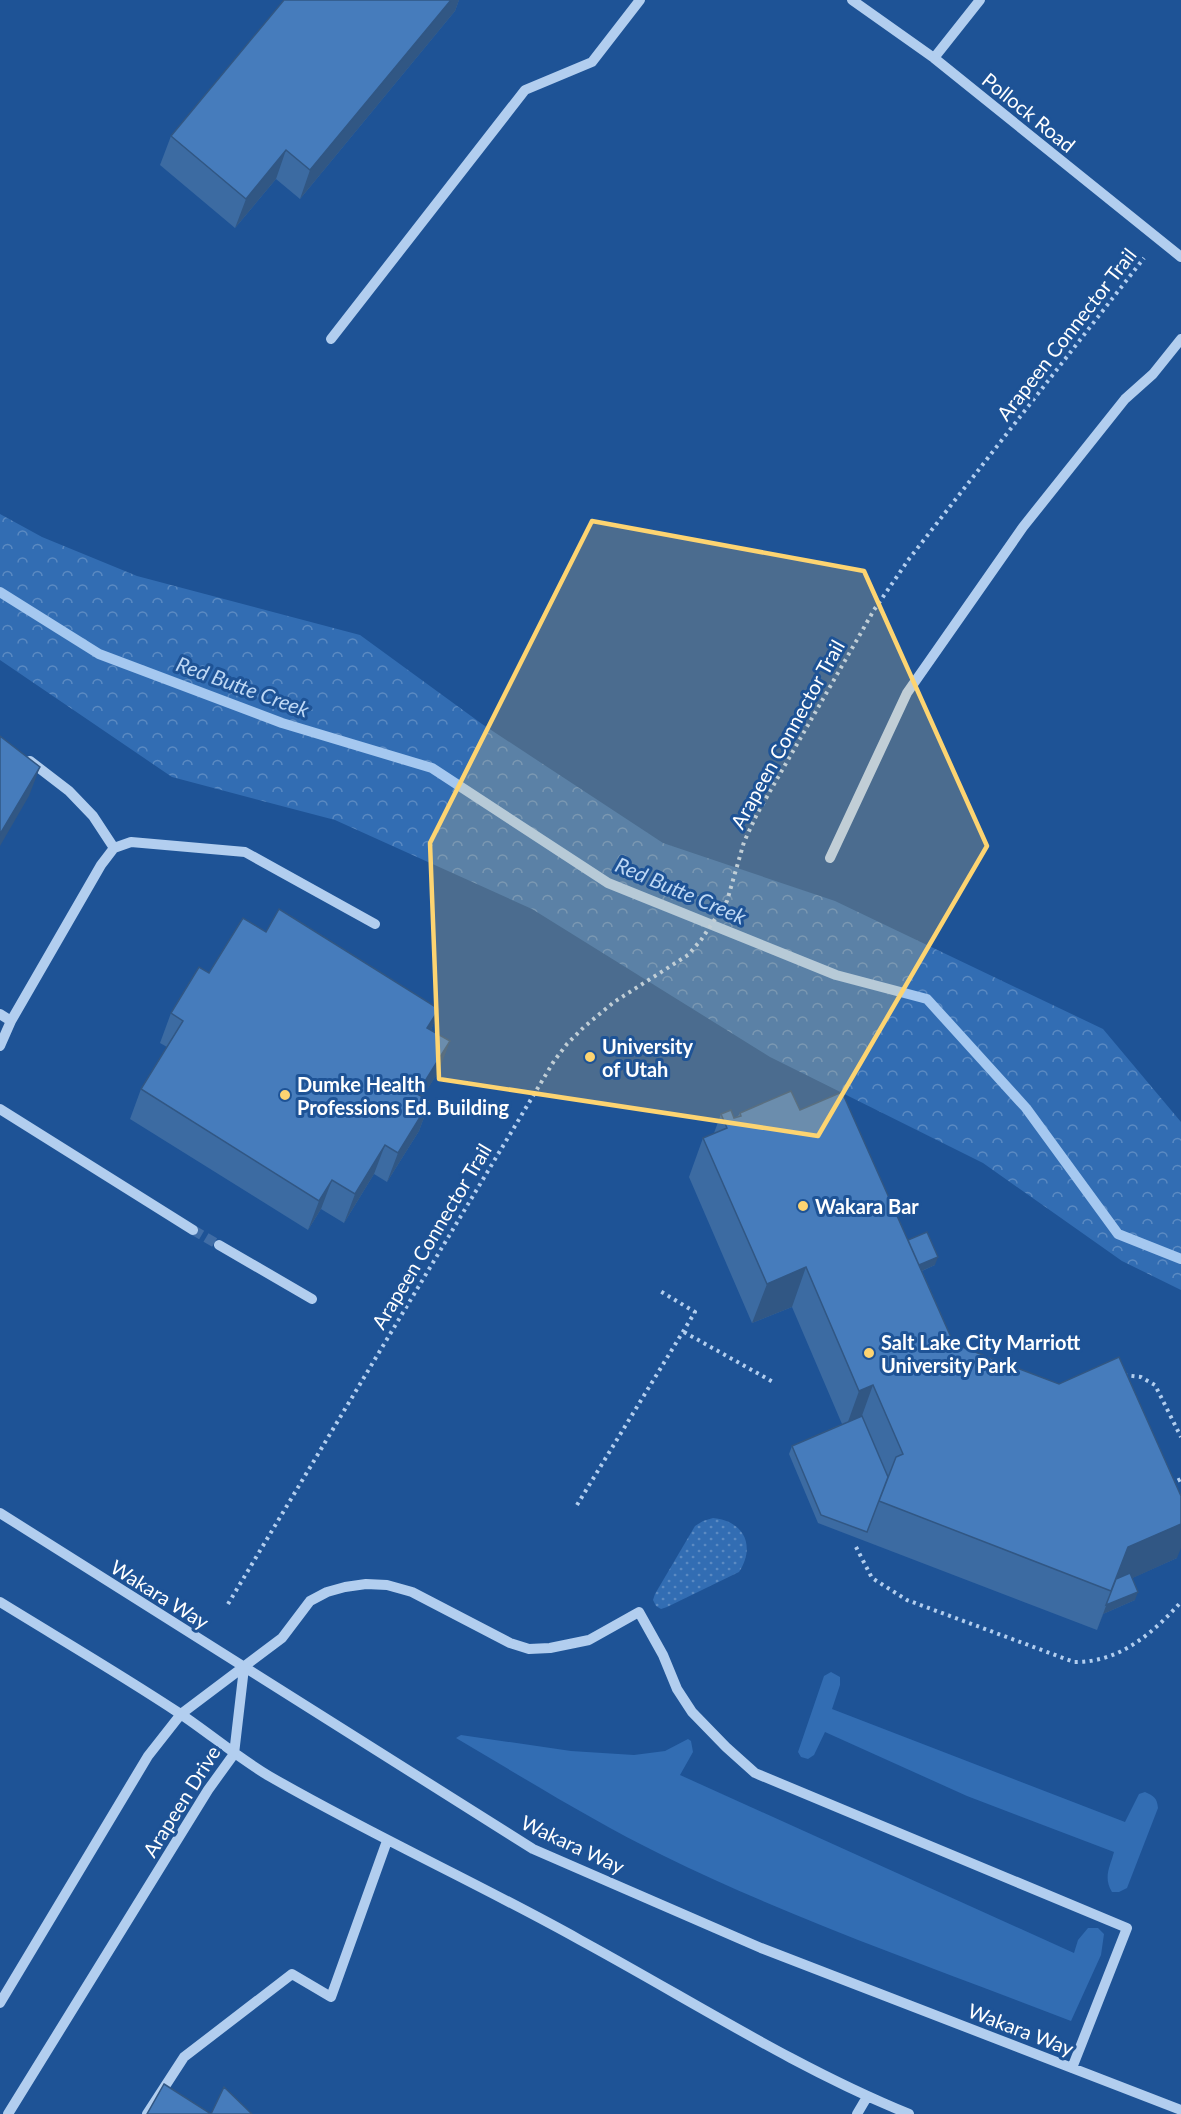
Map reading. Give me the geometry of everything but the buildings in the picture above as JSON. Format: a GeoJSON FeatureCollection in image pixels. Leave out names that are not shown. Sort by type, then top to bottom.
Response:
{"type":"FeatureCollection","features":[{"type":"Feature","properties":{"kind":"street"},"geometry":{"type":"LineString","coordinates":[[330,339],[525,90],[592,62],[640,0]]}},
{"type":"Feature","properties":{"kind":"street","name":"Pollock Road"},"geometry":{"type":"LineString","coordinates":[[852,0],[934,58],[1181,256]]}},
{"type":"Feature","properties":{"kind":"street"},"geometry":{"type":"LineString","coordinates":[[934,58],[980,0]]}},
{"type":"Feature","properties":{"kind":"street"},"geometry":{"type":"LineString","coordinates":[[830,858],[907,693],[1023,527],[1125,399],[1153,374],[1181,339]]}},
{"type":"Feature","properties":{"kind":"street"},"geometry":{"type":"LineString","coordinates":[[17,752],[69,791],[93,816],[114,848]]}},
{"type":"Feature","properties":{"kind":"street"},"geometry":{"type":"LineString","coordinates":[[0,1046],[11,1021],[101,865],[114,848],[131,842],[245,852],[375,924]]}},
{"type":"Feature","properties":{"kind":"street"},"geometry":{"type":"LineString","coordinates":[[0,1014],[11,1021]]}},
{"type":"Feature","properties":{"kind":"street"},"geometry":{"type":"LineString","coordinates":[[0,1109],[193,1230]]}},
{"type":"Feature","properties":{"kind":"street"},"geometry":{"type":"LineString","coordinates":[[219,1245],[312,1299]]}},
{"type":"Feature","properties":{"kind":"street","name":"Wakara Way"},"geometry":{"type":"LineString","coordinates":[[0,1513],[533,1850],[761,1948],[1181,2110]]}},
{"type":"Feature","properties":{"kind":"street"},"geometry":{"type":"LineString","coordinates":[[0,2003],[148,1756],[181,1714],[282,1638],[310,1601],[327,1592],[345,1587],[366,1584],[387,1585],[412,1592],[490,1634],[529,1649],[550,1648],[589,1640],[639,1612],[663,1655],[677,1689],[692,1712],[726,1748],[755,1773],[1127,1928],[1072,2068]]}},
{"type":"Feature","properties":{"kind":"street"},"geometry":{"type":"LineString","coordinates":[[0,1602],[181,1714],[234,1754],[268,1775],[387,1841],[580,1939],[721,2021],[867,2097],[909,2114]]}},
{"type":"Feature","properties":{"kind":"street","name":"Arapeen Drive"},"geometry":{"type":"LineString","coordinates":[[8,2114],[208,1790],[234,1754],[244,1668]]}},
{"type":"Feature","properties":{"kind":"street"},"geometry":{"type":"LineString","coordinates":[[147,2114],[184,2057],[292,1974],[331,1997],[387,1841]]}},
{"type":"Feature","properties":{"kind":"street"},"geometry":{"type":"LineString","coordinates":[[857,2114],[867,2097]]}},
{"type":"Feature","properties":{"kind":"path","name":"Arapeen Connector Trail"},"geometry":{"type":"LineString","coordinates":[[228,1604],[554,1061],[578,1032],[606,1008],[688,955],[701,940],[727,901],[744,842],[757,814],[874,610],[909,559],[1159,240]]}},
{"type":"Feature","properties":{"kind":"path"},"geometry":{"type":"LineString","coordinates":[[577,1505],[695,1312],[660,1291]]}},
{"type":"Feature","properties":{"kind":"path"},"geometry":{"type":"LineString","coordinates":[[684,1332],[775,1383]]}},
{"type":"Feature","properties":{"kind":"path"},"geometry":{"type":"LineString","coordinates":[[1117,1375],[1141,1377],[1155,1386],[1181,1437]]}},
{"type":"Feature","properties":{"kind":"path"},"geometry":{"type":"LineString","coordinates":[[1162,1488],[1181,1479]]}},
{"type":"Feature","properties":{"kind":"path"},"geometry":{"type":"LineString","coordinates":[[856,1547],[872,1578],[907,1600],[1074,1662],[1098,1661],[1144,1638],[1181,1602]]}},
{"type":"Feature","properties":{"kind":"highlighted area"},"geometry":{"type":"Polygon","coordinates":[[[592,521],[864,571],[987,846],[818,1136],[439,1079],[430,843],[592,521]]]}},
{"type":"Feature","properties":{"kind":"green space"},"geometry":{"type":"Polygon","coordinates":[[[0,514],[42,537],[137,576],[360,635],[482,724],[663,843],[835,901],[1103,1029],[1181,1122],[1181,1290],[1122,1261],[983,1163],[770,1057],[532,909],[335,820],[172,777],[0,660],[0,514]]]}},
{"type":"Feature","properties":{"kind":"green space"},"geometry":{"type":"Polygon","coordinates":[[[713,1518],[733,1524],[744,1536],[746,1553],[739,1572],[667,1607],[661,1609],[656,1606],[653,1600],[655,1594],[695,1526],[713,1518]]]}},
{"type":"Feature","properties":{"kind":"green space"},"geometry":{"type":"Polygon","coordinates":[[[831,1672],[840,1677],[840,1685],[832,1709],[1125,1822],[1139,1794],[1145,1792],[1153,1796],[1158,1808],[1127,1888],[1119,1892],[1112,1892],[1109,1887],[1108,1872],[1114,1852],[967,1796],[825,1732],[814,1755],[808,1759],[801,1757],[798,1752],[824,1676],[831,1672]]]}},
{"type":"Feature","properties":{"kind":"green space"},"geometry":{"type":"Polygon","coordinates":[[[461,1735],[571,1751],[634,1755],[665,1751],[688,1739],[691,1741],[693,1752],[680,1775],[1074,1953],[1078,1940],[1088,1928],[1098,1928],[1104,1934],[1101,1955],[1071,2021],[865,1942],[712,1879],[636,1842],[584,1813],[456,1738],[461,1735]]]}},
{"type":"Feature","properties":{"kind":"waterway","name":"Red Butte Creek"},"geometry":{"type":"LineString","coordinates":[[0,592],[99,654],[282,723],[432,768],[608,883],[836,975],[927,999],[1026,1108],[1118,1234],[1181,1259]]}},
{"type":"Feature","properties":{"kind":"tunnel"},"geometry":{"type":"LineString","coordinates":[[193,1230],[219,1245]]}},
{"type":"Feature","properties":{"kind":"place","name":"University of Utah"},"geometry":{"type":"Point","coordinates":[590,1057]}},
{"type":"Feature","properties":{"kind":"place","name":"Dumke Health Professions Ed. Building"},"geometry":{"type":"Point","coordinates":[285,1095]}},
{"type":"Feature","properties":{"kind":"place","name":"Wakara Bar"},"geometry":{"type":"Point","coordinates":[803,1206]}},
{"type":"Feature","properties":{"kind":"place","name":"Salt Lake City Marriott University Park"},"geometry":{"type":"Point","coordinates":[869,1353]}}]}
